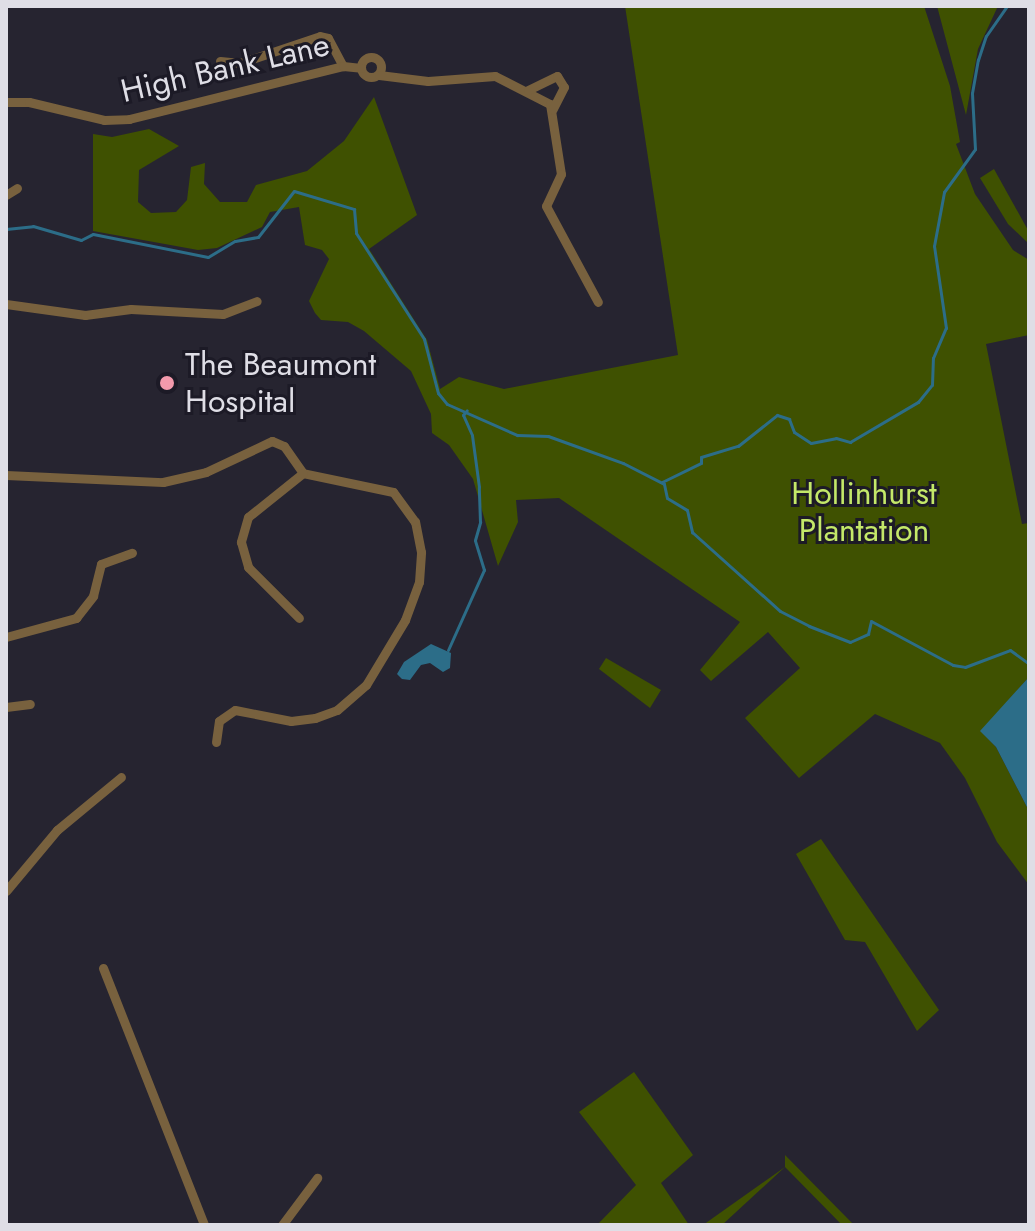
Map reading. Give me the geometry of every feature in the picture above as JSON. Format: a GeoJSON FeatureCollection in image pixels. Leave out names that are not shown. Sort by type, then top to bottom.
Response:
{"type":"FeatureCollection","features":[{"type":"Feature","properties":{"kind":"street"},"geometry":{"type":"LineString","coordinates":[[220,61],[240,63],[320,36],[328,38],[343,66]]}},
{"type":"Feature","properties":{"kind":"street","name":"High Bank Lane"},"geometry":{"type":"LineString","coordinates":[[361,68],[365,59],[375,58],[381,65],[379,75]]}},
{"type":"Feature","properties":{"kind":"street","name":"High Bank Lane"},"geometry":{"type":"LineString","coordinates":[[6,102],[29,102],[104,120],[129,119],[343,66],[361,68],[369,78],[379,75],[428,81],[485,75],[528,90]]}},
{"type":"Feature","properties":{"kind":"street"},"geometry":{"type":"LineString","coordinates":[[553,109],[528,90],[557,76],[564,87],[553,109],[561,174],[546,206],[598,302]]}},
{"type":"Feature","properties":{"kind":"street"},"geometry":{"type":"LineString","coordinates":[[6,195],[18,186]]}},
{"type":"Feature","properties":{"kind":"street"},"geometry":{"type":"LineString","coordinates":[[6,304],[85,315],[131,309],[223,314],[257,301]]}},
{"type":"Feature","properties":{"kind":"street"},"geometry":{"type":"LineString","coordinates":[[6,475],[163,482],[206,472],[272,441],[284,446],[303,473],[379,485],[402,500],[415,522],[421,552],[413,602],[366,685],[348,703],[326,715],[291,721],[235,710],[219,721],[216,742]]}},
{"type":"Feature","properties":{"kind":"street"},"geometry":{"type":"LineString","coordinates":[[299,618],[248,567],[241,542],[248,517],[303,473]]}},
{"type":"Feature","properties":{"kind":"street"},"geometry":{"type":"LineString","coordinates":[[6,637],[76,618],[93,596],[101,564],[132,553]]}},
{"type":"Feature","properties":{"kind":"street"},"geometry":{"type":"LineString","coordinates":[[6,707],[30,704]]}},
{"type":"Feature","properties":{"kind":"street"},"geometry":{"type":"LineString","coordinates":[[6,891],[57,830],[121,777]]}},
{"type":"Feature","properties":{"kind":"street"},"geometry":{"type":"LineString","coordinates":[[103,968],[204,1225]]}},
{"type":"Feature","properties":{"kind":"street"},"geometry":{"type":"LineString","coordinates":[[282,1225],[317,1178]]}},
{"type":"Feature","properties":{"kind":"green space","name":"Hollinhurst Plantation"},"geometry":{"type":"Polygon","coordinates":[[[625,6],[924,6],[950,86],[960,142],[956,144],[975,194],[1013,250],[1029,260],[1029,335],[986,344],[1022,524],[1029,523],[1029,677],[981,731],[996,747],[1029,811],[1029,885],[997,842],[965,778],[940,743],[875,714],[799,778],[745,718],[800,668],[768,632],[711,681],[700,670],[740,622],[559,498],[516,500],[518,522],[498,566],[473,479],[449,445],[432,433],[431,414],[411,371],[364,331],[348,322],[321,320],[315,313],[309,301],[329,259],[322,250],[305,245],[299,207],[270,212],[262,227],[217,248],[198,250],[93,231],[93,134],[112,137],[149,129],[179,146],[139,170],[138,202],[151,213],[176,212],[187,200],[191,167],[205,163],[204,184],[220,202],[247,202],[256,185],[307,171],[344,141],[374,97],[417,215],[369,249],[427,340],[440,389],[459,377],[504,389],[678,355],[625,6]]]}},
{"type":"Feature","properties":{"kind":"green space"},"geometry":{"type":"Polygon","coordinates":[[[937,6],[998,6],[978,49],[966,115],[937,6]]]}},
{"type":"Feature","properties":{"kind":"green space"},"geometry":{"type":"Polygon","coordinates":[[[994,169],[1029,232],[1029,244],[1008,224],[980,178],[994,169]]]}},
{"type":"Feature","properties":{"kind":"green space"},"geometry":{"type":"Polygon","coordinates":[[[606,658],[661,690],[650,708],[599,669],[606,658]]]}},
{"type":"Feature","properties":{"kind":"green space"},"geometry":{"type":"Polygon","coordinates":[[[821,839],[939,1010],[917,1031],[865,942],[845,940],[796,854],[821,839]]]}},
{"type":"Feature","properties":{"kind":"green space"},"geometry":{"type":"Polygon","coordinates":[[[634,1072],[693,1155],[661,1183],[689,1225],[597,1225],[636,1185],[579,1112],[634,1072]]]}},
{"type":"Feature","properties":{"kind":"green space"},"geometry":{"type":"Polygon","coordinates":[[[785,1155],[854,1225],[842,1225],[785,1167],[785,1155]]]}},
{"type":"Feature","properties":{"kind":"green space"},"geometry":{"type":"Polygon","coordinates":[[[785,1167],[722,1225],[703,1225],[785,1167]]]}},
{"type":"Feature","properties":{"kind":"water"},"geometry":{"type":"Polygon","coordinates":[[[431,644],[451,653],[450,668],[443,672],[430,663],[421,665],[410,680],[402,679],[397,674],[404,662],[431,644]]]}},
{"type":"Feature","properties":{"kind":"water"},"geometry":{"type":"Polygon","coordinates":[[[1029,677],[1029,811],[996,747],[980,731],[1029,677]]]}},
{"type":"Feature","properties":{"kind":"waterway"},"geometry":{"type":"LineString","coordinates":[[662,482],[701,463],[701,457],[738,446],[777,415],[789,419],[794,432],[811,443],[836,438],[850,442],[918,402],[932,385],[933,358],[946,328],[934,246],[944,192],[975,149],[972,93],[978,60],[986,36],[1007,6]]}},
{"type":"Feature","properties":{"kind":"waterway"},"geometry":{"type":"LineString","coordinates":[[6,229],[33,226],[81,240],[93,234],[208,257],[235,241],[258,237],[294,191],[354,209],[356,233],[424,339],[438,393],[447,404],[517,435],[548,436],[623,463],[664,484],[667,498],[687,510],[692,532],[780,611],[809,626],[850,642],[868,634],[871,621],[953,665],[965,667],[1010,650],[1029,664]]}},
{"type":"Feature","properties":{"kind":"waterway"},"geometry":{"type":"LineString","coordinates":[[448,650],[484,570],[475,540],[480,522],[479,487],[472,435],[463,415],[467,410]]}},
{"type":"Feature","properties":{"kind":"place","name":"The Beaumont Hospital"},"geometry":{"type":"Point","coordinates":[167,383]}}]}
